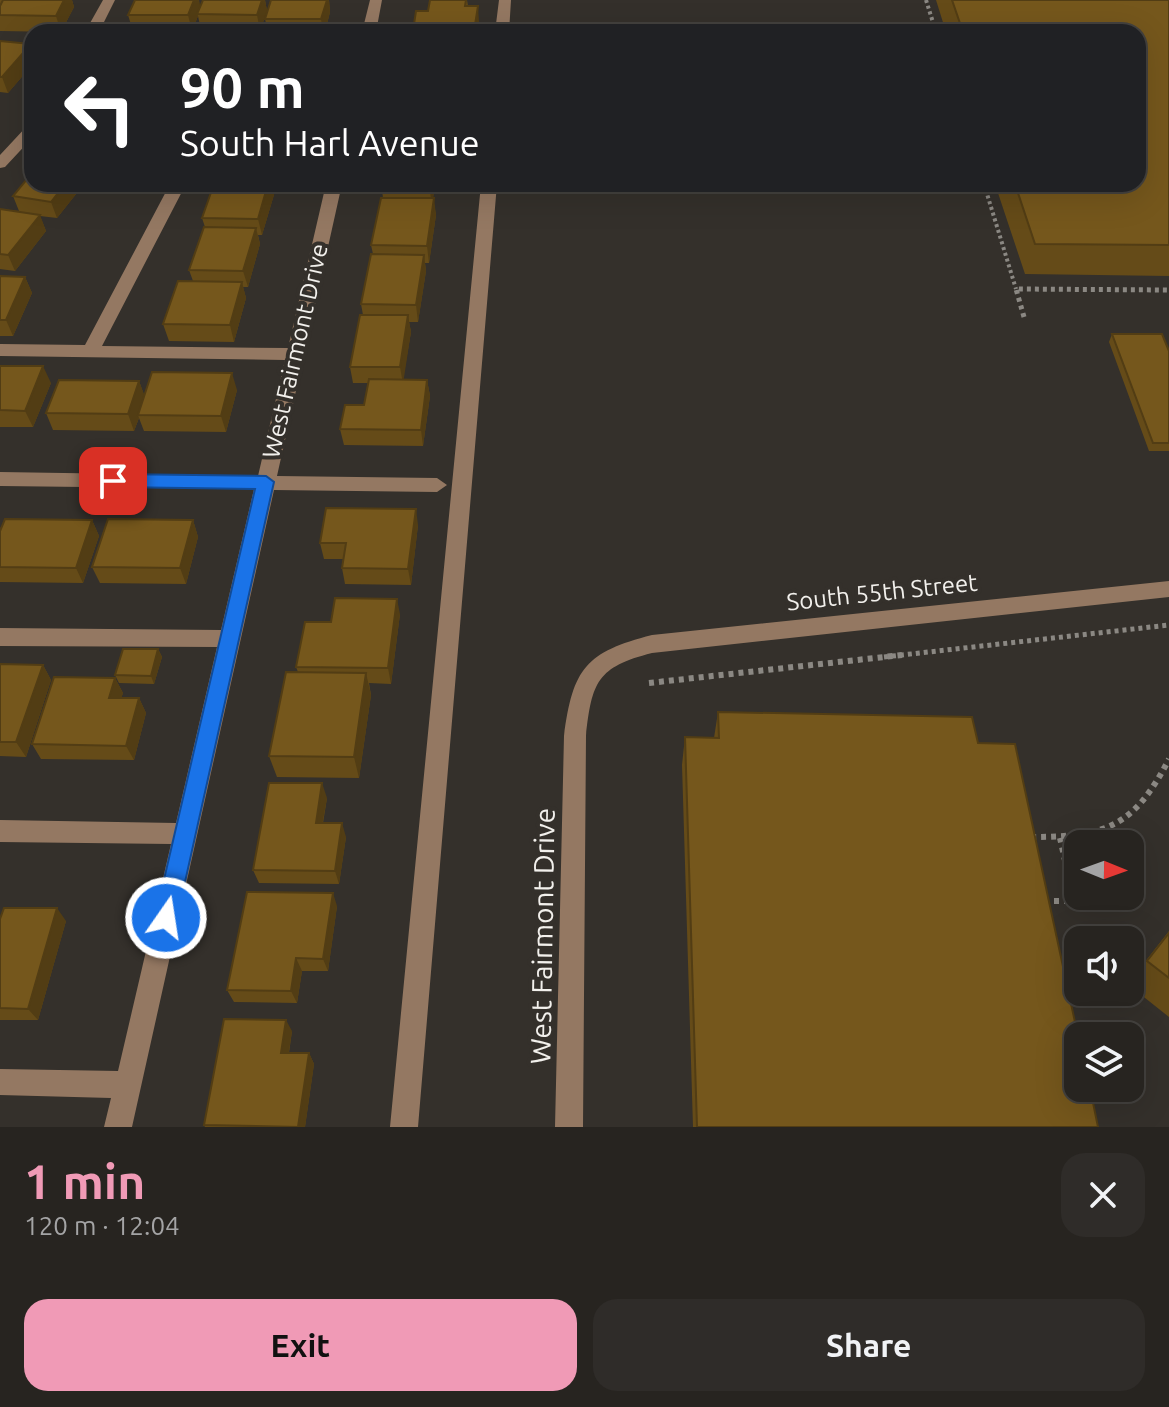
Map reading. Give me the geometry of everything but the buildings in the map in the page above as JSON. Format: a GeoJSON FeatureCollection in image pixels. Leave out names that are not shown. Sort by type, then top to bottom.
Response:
{"type":"FeatureCollection","features":[{"type":"Feature","properties":{"kind":"street"},"geometry":{"type":"LineString","coordinates":[[96,24],[109,0]]}},
{"type":"Feature","properties":{"kind":"street"},"geometry":{"type":"LineString","coordinates":[[371,24],[376,0]]}},
{"type":"Feature","properties":{"kind":"street"},"geometry":{"type":"LineString","coordinates":[[503,24],[505,0]]}},
{"type":"Feature","properties":{"kind":"street"},"geometry":{"type":"LineString","coordinates":[[0,164],[24,138]]}},
{"type":"Feature","properties":{"kind":"street"},"geometry":{"type":"LineString","coordinates":[[91,351],[174,192]]}},
{"type":"Feature","properties":{"kind":"street","name":"West Fairmont Drive"},"geometry":{"type":"LineString","coordinates":[[118,1127],[332,192]]}},
{"type":"Feature","properties":{"kind":"street"},"geometry":{"type":"LineString","coordinates":[[404,1127],[488,192]]}},
{"type":"Feature","properties":{"kind":"street"},"geometry":{"type":"LineString","coordinates":[[0,350],[295,354]]}},
{"type":"Feature","properties":{"kind":"street"},"geometry":{"type":"LineString","coordinates":[[0,479],[437,485]]}},
{"type":"Feature","properties":{"kind":"street","name":"South 55th Street"},"geometry":{"type":"LineString","coordinates":[[604,659],[652,644],[1169,589]]}},
{"type":"Feature","properties":{"kind":"street"},"geometry":{"type":"LineString","coordinates":[[0,637],[229,639]]}},
{"type":"Feature","properties":{"kind":"street","name":"West Fairmont Drive"},"geometry":{"type":"LineString","coordinates":[[569,1127],[575,736],[586,676],[604,659]]}},
{"type":"Feature","properties":{"kind":"street"},"geometry":{"type":"LineString","coordinates":[[0,831],[185,834]]}},
{"type":"Feature","properties":{"kind":"street"},"geometry":{"type":"LineString","coordinates":[[0,1082],[128,1085]]}},
{"type":"Feature","properties":{"kind":"path"},"geometry":{"type":"LineString","coordinates":[[926,0],[934,24]]}},
{"type":"Feature","properties":{"kind":"path"},"geometry":{"type":"LineString","coordinates":[[986,192],[1024,317]]}},
{"type":"Feature","properties":{"kind":"path"},"geometry":{"type":"LineString","coordinates":[[1016,289],[1169,290]]}},
{"type":"Feature","properties":{"kind":"path"},"geometry":{"type":"LineString","coordinates":[[649,683],[1169,625]]}},
{"type":"Feature","properties":{"kind":"path"},"geometry":{"type":"LineString","coordinates":[[1015,837],[1093,835],[1127,821],[1153,793],[1169,759]]}},
{"type":"Feature","properties":{"kind":"path"},"geometry":{"type":"LineString","coordinates":[[1028,901],[1074,901],[1060,838]]}},
{"type":"Feature","properties":{"kind":"route"},"geometry":{"type":"LineString","coordinates":[[113,481],[266,482],[166,918]]}}]}
